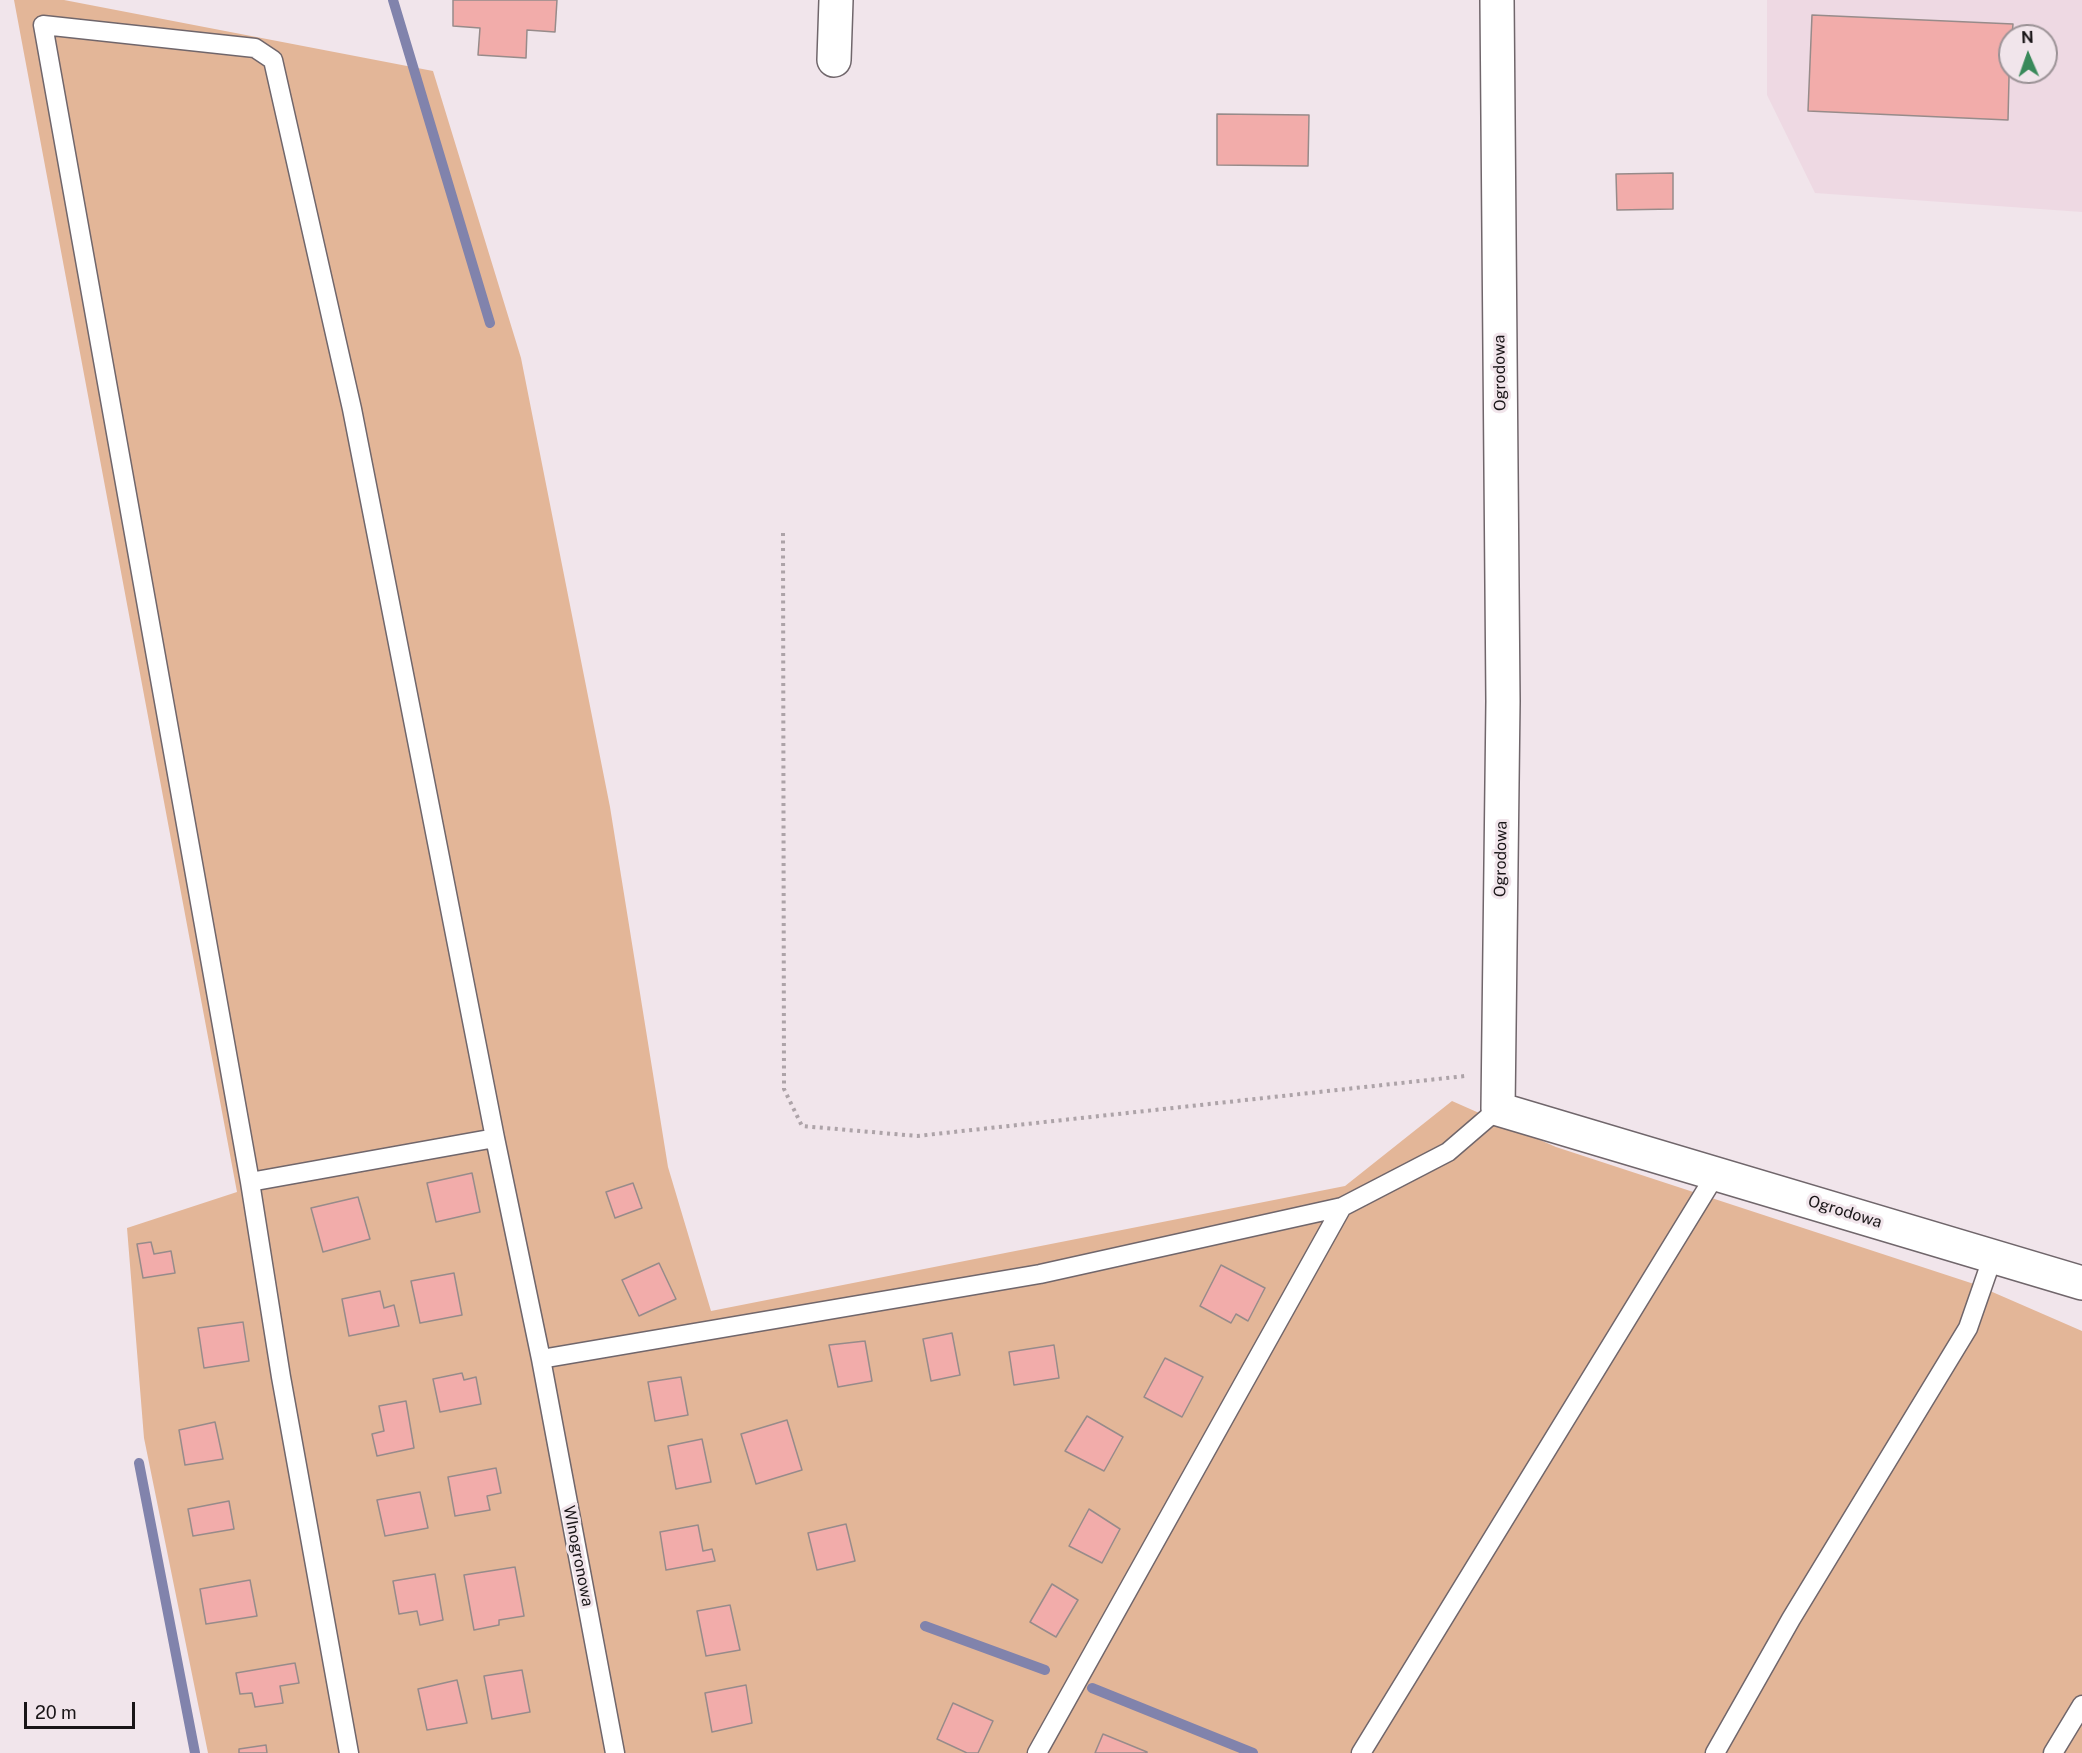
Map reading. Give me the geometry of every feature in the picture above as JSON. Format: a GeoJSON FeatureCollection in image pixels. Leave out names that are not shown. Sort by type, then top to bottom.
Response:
{"type":"FeatureCollection","features":[{"type":"Feature","properties":{"kind":"street"},"geometry":{"type":"LineString","coordinates":[[834,60],[836,0]]}},
{"type":"Feature","properties":{"kind":"street","name":"Ogrodowa"},"geometry":{"type":"LineString","coordinates":[[1497,0],[1503,701],[1498,1108],[2082,1282]]}},
{"type":"Feature","properties":{"kind":"lane","name":"WInogronowa"},"geometry":{"type":"LineString","coordinates":[[250,1182],[43,25],[255,48],[273,60],[352,409],[495,1138],[541,1359],[615,1753]]}},
{"type":"Feature","properties":{"kind":"lane"},"geometry":{"type":"LineString","coordinates":[[541,1359],[1040,1274],[1342,1207],[1448,1152],[1498,1108]]}},
{"type":"Feature","properties":{"kind":"lane"},"geometry":{"type":"LineString","coordinates":[[349,1753],[281,1377],[250,1182],[495,1138]]}},
{"type":"Feature","properties":{"kind":"lane"},"geometry":{"type":"LineString","coordinates":[[1362,1753],[1716,1174]]}},
{"type":"Feature","properties":{"kind":"lane"},"geometry":{"type":"LineString","coordinates":[[1037,1753],[1342,1207]]}},
{"type":"Feature","properties":{"kind":"lane"},"geometry":{"type":"LineString","coordinates":[[1715,1753],[1791,1619],[1968,1328],[1993,1256]]}},
{"type":"Feature","properties":{"kind":"lane"},"geometry":{"type":"LineString","coordinates":[[2053,1753],[2082,1705]]}},
{"type":"Feature","properties":{"kind":"path"},"geometry":{"type":"LineString","coordinates":[[783,533],[784,1089],[802,1126],[917,1136],[1498,1073]]}},
{"type":"Feature","properties":{"kind":"shaded area"},"geometry":{"type":"Polygon","coordinates":[[[14,0],[64,0],[433,71],[521,358],[610,807],[668,1167],[711,1311],[1345,1186],[1452,1101],[1556,1147],[1974,1284],[2082,1331],[2082,1753],[208,1753],[144,1438],[127,1228],[237,1192],[14,0]]]}},
{"type":"Feature","properties":{"kind":"shaded area"},"geometry":{"type":"Polygon","coordinates":[[[1767,0],[2082,0],[2082,212],[1815,193],[1767,95],[1767,0]]]}},
{"type":"Feature","properties":{"kind":"building"},"geometry":{"type":"Polygon","coordinates":[[[453,0],[557,0],[555,32],[527,30],[526,58],[478,55],[480,28],[453,26],[453,0]]]}},
{"type":"Feature","properties":{"kind":"building"},"geometry":{"type":"Polygon","coordinates":[[[1812,15],[2013,24],[1998,24],[1998,84],[2009,84],[2008,120],[1808,111],[1812,15]]]}},
{"type":"Feature","properties":{"kind":"building"},"geometry":{"type":"Polygon","coordinates":[[[1217,114],[1309,115],[1308,166],[1217,165],[1217,114]]]}},
{"type":"Feature","properties":{"kind":"building"},"geometry":{"type":"Polygon","coordinates":[[[1673,173],[1673,209],[1617,210],[1616,174],[1673,173]]]}},
{"type":"Feature","properties":{"kind":"building"},"geometry":{"type":"Polygon","coordinates":[[[472,1173],[480,1212],[436,1222],[427,1183],[472,1173]]]}},
{"type":"Feature","properties":{"kind":"building"},"geometry":{"type":"Polygon","coordinates":[[[633,1183],[642,1208],[615,1218],[606,1192],[633,1183]]]}},
{"type":"Feature","properties":{"kind":"building"},"geometry":{"type":"Polygon","coordinates":[[[358,1197],[370,1239],[323,1252],[311,1208],[358,1197]]]}},
{"type":"Feature","properties":{"kind":"building"},"geometry":{"type":"Polygon","coordinates":[[[151,1242],[154,1254],[171,1251],[175,1273],[143,1278],[137,1244],[151,1242]]]}},
{"type":"Feature","properties":{"kind":"building"},"geometry":{"type":"Polygon","coordinates":[[[659,1263],[676,1299],[639,1316],[622,1280],[659,1263]]]}},
{"type":"Feature","properties":{"kind":"building"},"geometry":{"type":"Polygon","coordinates":[[[1221,1265],[1265,1288],[1248,1321],[1236,1314],[1231,1323],[1200,1306],[1221,1265]]]}},
{"type":"Feature","properties":{"kind":"building"},"geometry":{"type":"Polygon","coordinates":[[[454,1273],[462,1315],[420,1323],[411,1281],[454,1273]]]}},
{"type":"Feature","properties":{"kind":"building"},"geometry":{"type":"Polygon","coordinates":[[[380,1291],[384,1308],[394,1305],[399,1326],[349,1336],[342,1299],[380,1291]]]}},
{"type":"Feature","properties":{"kind":"building"},"geometry":{"type":"Polygon","coordinates":[[[243,1322],[249,1361],[204,1368],[198,1328],[243,1322]]]}},
{"type":"Feature","properties":{"kind":"building"},"geometry":{"type":"Polygon","coordinates":[[[952,1333],[960,1375],[931,1381],[923,1339],[952,1333]]]}},
{"type":"Feature","properties":{"kind":"building"},"geometry":{"type":"Polygon","coordinates":[[[865,1341],[872,1381],[838,1387],[829,1345],[865,1341]]]}},
{"type":"Feature","properties":{"kind":"building"},"geometry":{"type":"Polygon","coordinates":[[[1054,1345],[1059,1378],[1014,1385],[1009,1352],[1054,1345]]]}},
{"type":"Feature","properties":{"kind":"building"},"geometry":{"type":"Polygon","coordinates":[[[1165,1358],[1203,1377],[1182,1417],[1144,1397],[1165,1358]]]}},
{"type":"Feature","properties":{"kind":"building"},"geometry":{"type":"Polygon","coordinates":[[[462,1373],[464,1380],[476,1377],[481,1404],[440,1412],[433,1379],[462,1373]]]}},
{"type":"Feature","properties":{"kind":"building"},"geometry":{"type":"Polygon","coordinates":[[[681,1377],[688,1415],[655,1421],[648,1382],[681,1377]]]}},
{"type":"Feature","properties":{"kind":"building"},"geometry":{"type":"Polygon","coordinates":[[[406,1401],[414,1448],[377,1456],[372,1434],[384,1431],[379,1406],[406,1401]]]}},
{"type":"Feature","properties":{"kind":"building"},"geometry":{"type":"Polygon","coordinates":[[[1087,1416],[1123,1437],[1104,1471],[1065,1451],[1087,1416]]]}},
{"type":"Feature","properties":{"kind":"building"},"geometry":{"type":"Polygon","coordinates":[[[787,1420],[802,1470],[756,1484],[741,1434],[787,1420]]]}},
{"type":"Feature","properties":{"kind":"building"},"geometry":{"type":"Polygon","coordinates":[[[215,1422],[223,1459],[185,1465],[179,1430],[215,1422]]]}},
{"type":"Feature","properties":{"kind":"building"},"geometry":{"type":"Polygon","coordinates":[[[702,1439],[711,1482],[676,1489],[668,1446],[702,1439]]]}},
{"type":"Feature","properties":{"kind":"building"},"geometry":{"type":"Polygon","coordinates":[[[496,1468],[501,1493],[487,1496],[490,1510],[455,1516],[448,1477],[496,1468]]]}},
{"type":"Feature","properties":{"kind":"building"},"geometry":{"type":"Polygon","coordinates":[[[420,1492],[428,1528],[385,1536],[377,1500],[420,1492]]]}},
{"type":"Feature","properties":{"kind":"building"},"geometry":{"type":"Polygon","coordinates":[[[229,1501],[234,1529],[193,1536],[188,1509],[229,1501]]]}},
{"type":"Feature","properties":{"kind":"building"},"geometry":{"type":"Polygon","coordinates":[[[1089,1509],[1120,1529],[1102,1563],[1069,1546],[1089,1509]]]}},
{"type":"Feature","properties":{"kind":"building"},"geometry":{"type":"Polygon","coordinates":[[[846,1524],[855,1561],[817,1570],[808,1533],[846,1524]]]}},
{"type":"Feature","properties":{"kind":"building"},"geometry":{"type":"Polygon","coordinates":[[[698,1525],[703,1551],[712,1549],[715,1561],[666,1570],[660,1532],[698,1525]]]}},
{"type":"Feature","properties":{"kind":"building"},"geometry":{"type":"Polygon","coordinates":[[[515,1567],[524,1616],[499,1620],[499,1625],[474,1630],[464,1575],[515,1567]]]}},
{"type":"Feature","properties":{"kind":"building"},"geometry":{"type":"Polygon","coordinates":[[[435,1574],[443,1620],[420,1625],[417,1611],[399,1614],[393,1581],[435,1574]]]}},
{"type":"Feature","properties":{"kind":"building"},"geometry":{"type":"Polygon","coordinates":[[[250,1580],[257,1616],[206,1624],[200,1589],[250,1580]]]}},
{"type":"Feature","properties":{"kind":"building"},"geometry":{"type":"Polygon","coordinates":[[[1052,1584],[1078,1600],[1056,1637],[1030,1622],[1052,1584]]]}},
{"type":"Feature","properties":{"kind":"building"},"geometry":{"type":"Polygon","coordinates":[[[730,1605],[740,1650],[706,1656],[697,1611],[730,1605]]]}},
{"type":"Feature","properties":{"kind":"building"},"geometry":{"type":"Polygon","coordinates":[[[295,1663],[299,1683],[280,1686],[283,1703],[255,1707],[252,1693],[240,1694],[236,1673],[295,1663]]]}},
{"type":"Feature","properties":{"kind":"building"},"geometry":{"type":"Polygon","coordinates":[[[522,1670],[530,1712],[492,1719],[484,1676],[522,1670]]]}},
{"type":"Feature","properties":{"kind":"building"},"geometry":{"type":"Polygon","coordinates":[[[457,1680],[467,1723],[427,1730],[418,1689],[457,1680]]]}},
{"type":"Feature","properties":{"kind":"building"},"geometry":{"type":"Polygon","coordinates":[[[746,1685],[752,1723],[712,1732],[705,1693],[746,1685]]]}},
{"type":"Feature","properties":{"kind":"building"},"geometry":{"type":"Polygon","coordinates":[[[953,1703],[993,1721],[978,1753],[967,1753],[937,1739],[953,1703]]]}},
{"type":"Feature","properties":{"kind":"building"},"geometry":{"type":"Polygon","coordinates":[[[1103,1734],[1147,1752],[1147,1753],[1095,1753],[1103,1734]]]}},
{"type":"Feature","properties":{"kind":"building"},"geometry":{"type":"Polygon","coordinates":[[[266,1745],[267,1753],[239,1753],[239,1749],[266,1745]]]}},
{"type":"Feature","properties":{"kind":"waterway"},"geometry":{"type":"LineString","coordinates":[[393,0],[490,323]]}},
{"type":"Feature","properties":{"kind":"waterway"},"geometry":{"type":"LineString","coordinates":[[139,1463],[195,1753]]}},
{"type":"Feature","properties":{"kind":"waterway"},"geometry":{"type":"LineString","coordinates":[[925,1626],[1045,1670]]}},
{"type":"Feature","properties":{"kind":"waterway"},"geometry":{"type":"LineString","coordinates":[[1092,1688],[1253,1753]]}}]}
